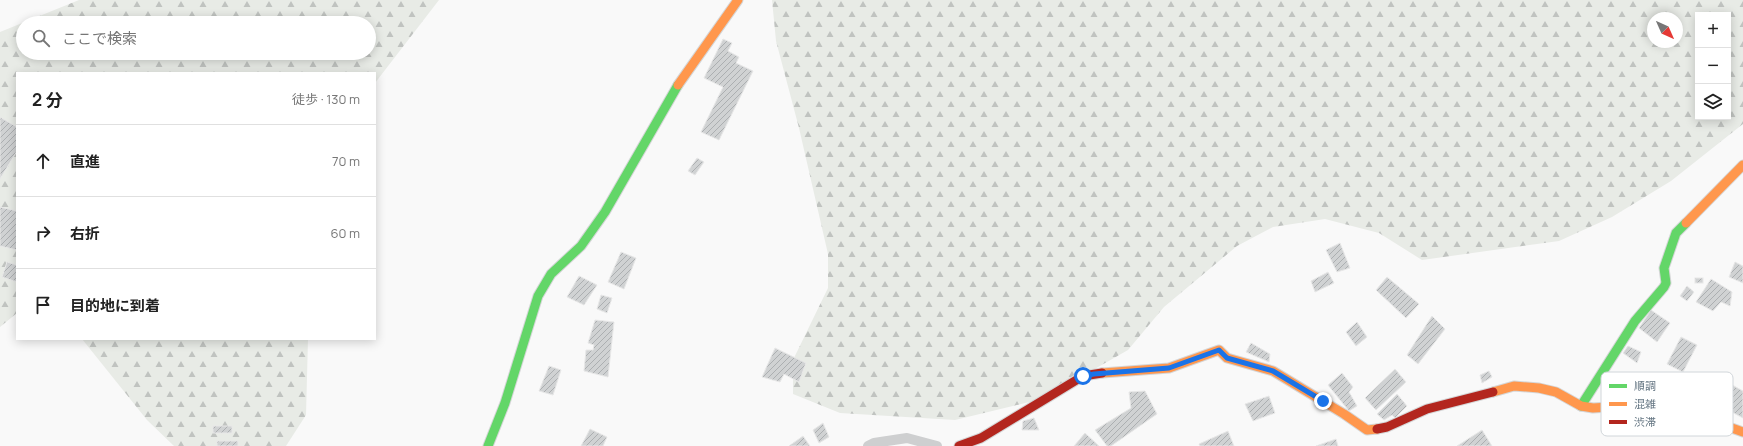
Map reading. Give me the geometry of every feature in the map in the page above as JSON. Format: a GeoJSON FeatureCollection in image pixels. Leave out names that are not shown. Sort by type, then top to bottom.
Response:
{"type":"FeatureCollection","features":[{"type":"Feature","properties":{"kind":"street"},"geometry":{"type":"LineString","coordinates":[[488,446],[505,403],[538,296],[551,274],[581,246],[605,212],[683,76],[738,0]]}},
{"type":"Feature","properties":{"kind":"street"},"geometry":{"type":"LineString","coordinates":[[1603,372],[1635,321],[1664,287],[1666,283],[1664,268],[1676,233],[1743,165]]}},
{"type":"Feature","properties":{"kind":"street"},"geometry":{"type":"LineString","coordinates":[[959,446],[981,438],[1083,376],[1169,368],[1219,350],[1227,358],[1273,371],[1344,414],[1367,430],[1387,427],[1427,408],[1514,386],[1539,388],[1556,392],[1581,406],[1601,408]]}},
{"type":"Feature","properties":{"kind":"street"},"geometry":{"type":"LineString","coordinates":[[1581,406],[1601,375]]}},
{"type":"Feature","properties":{"kind":"street"},"geometry":{"type":"LineString","coordinates":[[1733,428],[1743,432]]}},
{"type":"Feature","properties":{"kind":"street"},"geometry":{"type":"LineString","coordinates":[[868,446],[874,443],[907,438],[937,446]]}},
{"type":"Feature","properties":{"kind":"green space"},"geometry":{"type":"Polygon","coordinates":[[[79,0],[439,0],[376,82],[376,72],[16,72],[16,314],[0,327],[0,32],[16,26],[16,60],[376,60],[376,16],[40,16],[79,0]]]}},
{"type":"Feature","properties":{"kind":"green space"},"geometry":{"type":"Polygon","coordinates":[[[772,0],[1743,0],[1743,124],[1671,181],[1612,217],[1559,241],[1422,260],[1379,233],[1325,219],[1273,227],[1237,246],[1164,307],[1128,350],[1042,399],[955,420],[840,413],[793,394],[793,360],[828,288],[828,254],[799,128],[776,41],[772,0]]]}},
{"type":"Feature","properties":{"kind":"green space"},"geometry":{"type":"Polygon","coordinates":[[[83,340],[308,340],[306,415],[286,446],[174,446],[147,420],[83,340]]]}},
{"type":"Feature","properties":{"kind":"building"},"geometry":{"type":"Polygon","coordinates":[[[723,39],[732,43],[728,51],[739,57],[736,63],[753,71],[719,140],[701,132],[723,87],[704,78],[723,39]]]}},
{"type":"Feature","properties":{"kind":"building"},"geometry":{"type":"Polygon","coordinates":[[[0,117],[16,126],[16,153],[0,179],[0,117]]]}},
{"type":"Feature","properties":{"kind":"building"},"geometry":{"type":"Polygon","coordinates":[[[697,158],[704,162],[695,175],[688,171],[697,158]]]}},
{"type":"Feature","properties":{"kind":"building"},"geometry":{"type":"Polygon","coordinates":[[[0,207],[16,211],[16,250],[0,246],[0,207]]]}},
{"type":"Feature","properties":{"kind":"building"},"geometry":{"type":"Polygon","coordinates":[[[1340,243],[1350,268],[1337,272],[1326,250],[1340,243]]]}},
{"type":"Feature","properties":{"kind":"building"},"geometry":{"type":"Polygon","coordinates":[[[621,252],[636,258],[624,289],[608,282],[621,252]]]}},
{"type":"Feature","properties":{"kind":"building"},"geometry":{"type":"Polygon","coordinates":[[[7,262],[16,265],[16,282],[2,277],[7,262]]]}},
{"type":"Feature","properties":{"kind":"building"},"geometry":{"type":"Polygon","coordinates":[[[1735,262],[1743,266],[1743,283],[1729,277],[1735,262]]]}},
{"type":"Feature","properties":{"kind":"building"},"geometry":{"type":"Polygon","coordinates":[[[1328,272],[1334,283],[1315,292],[1311,281],[1328,272]]]}},
{"type":"Feature","properties":{"kind":"building"},"geometry":{"type":"Polygon","coordinates":[[[579,276],[597,285],[584,305],[567,297],[579,276]]]}},
{"type":"Feature","properties":{"kind":"building"},"geometry":{"type":"Polygon","coordinates":[[[1387,277],[1419,304],[1406,318],[1376,290],[1387,277]]]}},
{"type":"Feature","properties":{"kind":"building"},"geometry":{"type":"Polygon","coordinates":[[[1695,278],[1703,278],[1703,283],[1695,283],[1695,278]]]}},
{"type":"Feature","properties":{"kind":"building"},"geometry":{"type":"Polygon","coordinates":[[[1711,279],[1732,292],[1730,306],[1721,302],[1713,311],[1696,302],[1711,279]]]}},
{"type":"Feature","properties":{"kind":"building"},"geometry":{"type":"Polygon","coordinates":[[[1687,286],[1694,292],[1687,301],[1680,296],[1687,286]]]}},
{"type":"Feature","properties":{"kind":"building"},"geometry":{"type":"Polygon","coordinates":[[[601,295],[612,298],[607,313],[597,309],[601,295]]]}},
{"type":"Feature","properties":{"kind":"building"},"geometry":{"type":"Polygon","coordinates":[[[1651,310],[1670,323],[1657,342],[1639,328],[1651,310]]]}},
{"type":"Feature","properties":{"kind":"building"},"geometry":{"type":"Polygon","coordinates":[[[1432,316],[1445,329],[1418,364],[1407,355],[1432,316]]]}},
{"type":"Feature","properties":{"kind":"building"},"geometry":{"type":"Polygon","coordinates":[[[595,320],[614,322],[608,377],[584,371],[586,350],[593,350],[594,345],[588,343],[595,320]]]}},
{"type":"Feature","properties":{"kind":"building"},"geometry":{"type":"Polygon","coordinates":[[[1357,322],[1367,337],[1356,346],[1346,332],[1357,322]]]}},
{"type":"Feature","properties":{"kind":"building"},"geometry":{"type":"Polygon","coordinates":[[[1681,337],[1697,345],[1683,372],[1667,364],[1681,337]]]}},
{"type":"Feature","properties":{"kind":"building"},"geometry":{"type":"Polygon","coordinates":[[[1251,343],[1270,354],[1269,362],[1246,352],[1251,343]]]}},
{"type":"Feature","properties":{"kind":"building"},"geometry":{"type":"Polygon","coordinates":[[[1628,346],[1641,352],[1637,363],[1623,353],[1628,346]]]}},
{"type":"Feature","properties":{"kind":"building"},"geometry":{"type":"Polygon","coordinates":[[[775,348],[806,363],[799,382],[784,374],[780,382],[762,377],[775,348]]]}},
{"type":"Feature","properties":{"kind":"building"},"geometry":{"type":"Polygon","coordinates":[[[549,366],[561,370],[553,395],[539,391],[549,366]]]}},
{"type":"Feature","properties":{"kind":"building"},"geometry":{"type":"Polygon","coordinates":[[[1395,369],[1406,382],[1376,410],[1365,398],[1395,369]]]}},
{"type":"Feature","properties":{"kind":"building"},"geometry":{"type":"Polygon","coordinates":[[[1489,371],[1492,377],[1482,383],[1480,375],[1489,371]]]}},
{"type":"Feature","properties":{"kind":"building"},"geometry":{"type":"Polygon","coordinates":[[[1342,373],[1353,387],[1349,392],[1357,406],[1349,411],[1328,385],[1342,373]]]}},
{"type":"Feature","properties":{"kind":"building"},"geometry":{"type":"Polygon","coordinates":[[[1733,385],[1743,391],[1743,418],[1733,413],[1733,385]]]}},
{"type":"Feature","properties":{"kind":"building"},"geometry":{"type":"Polygon","coordinates":[[[1145,391],[1157,414],[1111,446],[1107,446],[1095,430],[1131,408],[1129,392],[1145,391]]]}},
{"type":"Feature","properties":{"kind":"building"},"geometry":{"type":"Polygon","coordinates":[[[1397,394],[1407,406],[1395,418],[1392,415],[1384,420],[1377,414],[1397,394]]]}},
{"type":"Feature","properties":{"kind":"building"},"geometry":{"type":"Polygon","coordinates":[[[1269,396],[1275,413],[1253,421],[1245,404],[1269,396]]]}},
{"type":"Feature","properties":{"kind":"building"},"geometry":{"type":"Polygon","coordinates":[[[1034,418],[1039,430],[1022,430],[1023,421],[1034,418]]]}},
{"type":"Feature","properties":{"kind":"building"},"geometry":{"type":"Polygon","coordinates":[[[823,423],[829,437],[819,443],[813,430],[823,423]]]}},
{"type":"Feature","properties":{"kind":"building"},"geometry":{"type":"Polygon","coordinates":[[[213,426],[232,426],[232,433],[213,433],[213,426]]]}},
{"type":"Feature","properties":{"kind":"building"},"geometry":{"type":"Polygon","coordinates":[[[590,429],[607,437],[603,446],[581,446],[590,429]]]}},
{"type":"Feature","properties":{"kind":"building"},"geometry":{"type":"Polygon","coordinates":[[[1482,430],[1492,446],[1457,446],[1482,430]]]}},
{"type":"Feature","properties":{"kind":"building"},"geometry":{"type":"Polygon","coordinates":[[[1228,431],[1234,446],[1200,446],[1199,444],[1228,431]]]}},
{"type":"Feature","properties":{"kind":"building"},"geometry":{"type":"Polygon","coordinates":[[[1085,433],[1099,446],[1074,446],[1085,433]]]}},
{"type":"Feature","properties":{"kind":"building"},"geometry":{"type":"Polygon","coordinates":[[[803,436],[810,446],[789,446],[803,436]]]}},
{"type":"Feature","properties":{"kind":"building"},"geometry":{"type":"Polygon","coordinates":[[[1336,439],[1338,446],[1316,446],[1336,439]]]}},
{"type":"Feature","properties":{"kind":"building"},"geometry":{"type":"Polygon","coordinates":[[[217,441],[238,441],[238,446],[217,446],[217,441]]]}},
{"type":"Feature","properties":{"kind":"traffic: fast"},"geometry":{"type":"LineString","coordinates":[[488,446],[505,403],[538,296],[551,274],[581,246],[605,212],[678,85]]}},
{"type":"Feature","properties":{"kind":"traffic: fast"},"geometry":{"type":"LineString","coordinates":[[1603,372],[1635,321],[1664,287],[1666,283],[1664,268],[1676,233],[1686,223]]}},
{"type":"Feature","properties":{"kind":"traffic: fast"},"geometry":{"type":"LineString","coordinates":[[1581,406],[1601,375]]}},
{"type":"Feature","properties":{"kind":"traffic: slow"},"geometry":{"type":"LineString","coordinates":[[678,85],[738,0]]}},
{"type":"Feature","properties":{"kind":"traffic: slow"},"geometry":{"type":"LineString","coordinates":[[1686,223],[1743,165]]}},
{"type":"Feature","properties":{"kind":"traffic: slow"},"geometry":{"type":"LineString","coordinates":[[1102,373],[1169,368],[1219,350],[1227,358],[1273,371],[1344,414],[1367,430],[1377,429]]}},
{"type":"Feature","properties":{"kind":"traffic: slow"},"geometry":{"type":"LineString","coordinates":[[1493,392],[1514,386],[1539,388],[1556,392],[1581,406],[1601,408]]}},
{"type":"Feature","properties":{"kind":"traffic: slow"},"geometry":{"type":"LineString","coordinates":[[1733,428],[1743,432]]}},
{"type":"Feature","properties":{"kind":"traffic: jam"},"geometry":{"type":"LineString","coordinates":[[959,446],[981,438],[1083,376],[1102,373]]}},
{"type":"Feature","properties":{"kind":"traffic: jam"},"geometry":{"type":"LineString","coordinates":[[1377,429],[1387,427],[1427,409],[1493,392]]}},
{"type":"Feature","properties":{"kind":"route"},"geometry":{"type":"LineString","coordinates":[[1083,376],[1169,368],[1219,350],[1227,358],[1273,371],[1323,401]]}}]}
